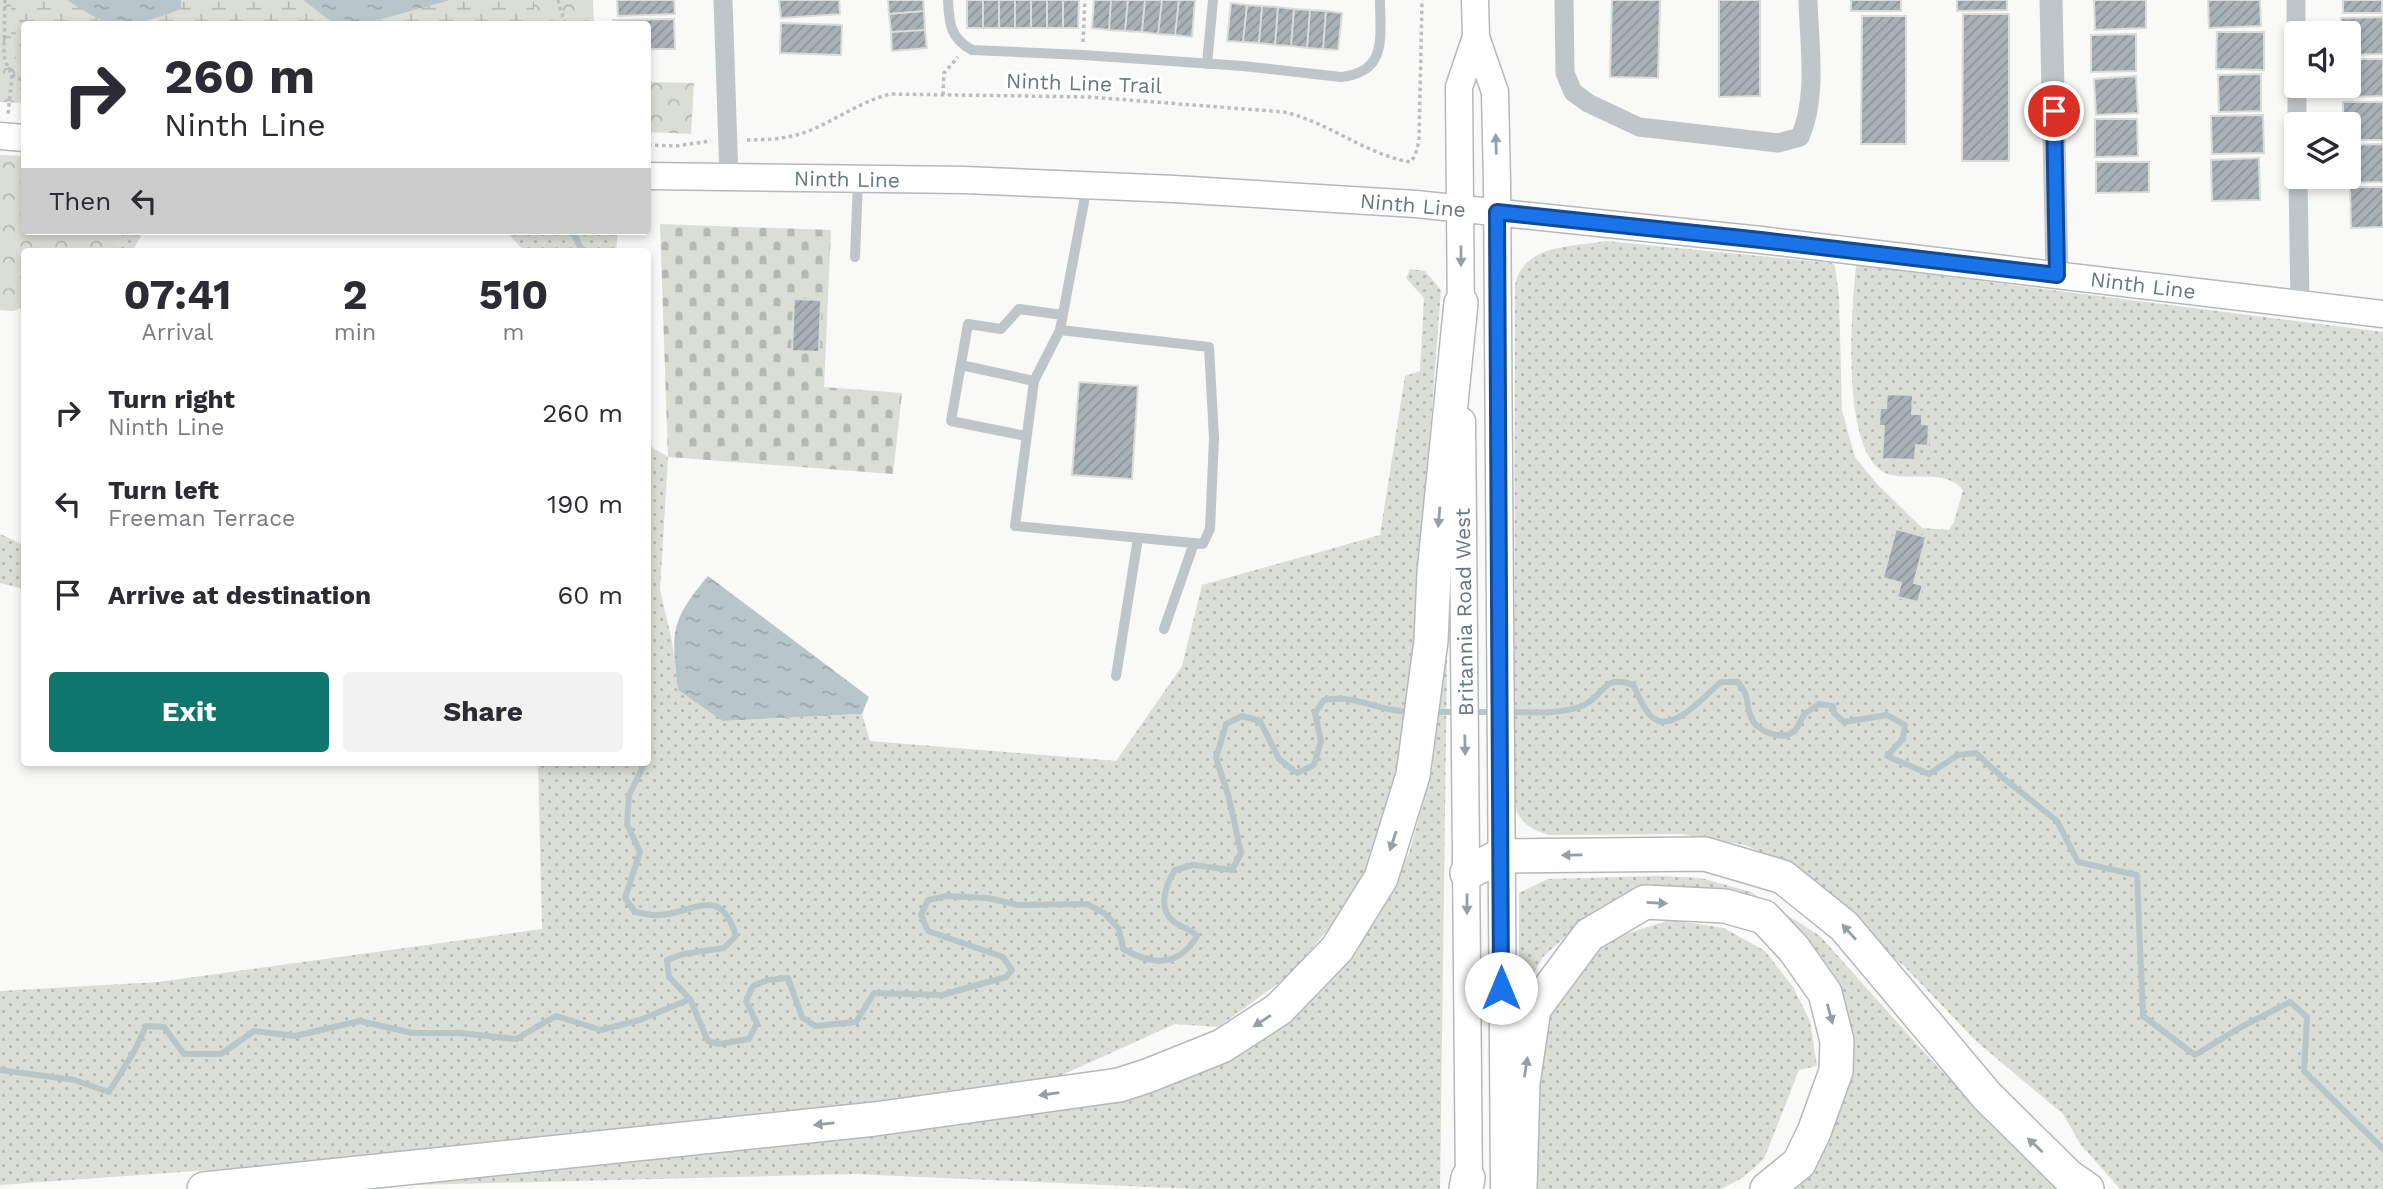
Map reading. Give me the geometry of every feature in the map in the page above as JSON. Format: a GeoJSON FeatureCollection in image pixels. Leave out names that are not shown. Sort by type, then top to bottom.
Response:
{"type":"FeatureCollection","features":[{"type":"Feature","properties":{"kind":"highway"},"geometry":{"type":"LineString","coordinates":[[204,1189],[875,1119],[1119,1084],[1147,1076],[1222,1046],[1279,1009],[1337,949],[1381,878],[1413,775],[1431,641],[1434,573],[1461,303]]}},
{"type":"Feature","properties":{"kind":"highway"},"geometry":{"type":"LineString","coordinates":[[1467,873],[1500,856],[1705,854],[1783,877],[1844,926],[1987,1096],[2068,1176],[2087,1189]]}},
{"type":"Feature","properties":{"kind":"highway"},"geometry":{"type":"LineString","coordinates":[[1514,1187],[1523,1083],[1534,1009],[1589,935],[1645,902],[1725,906],[1764,917],[1794,949],[1825,993],[1837,1041],[1836,1071],[1814,1132],[1799,1163],[1768,1189]]}},
{"type":"Feature","properties":{"kind":"main road","name":"Britannia Road West"},"geometry":{"type":"LineString","coordinates":[[1475,0],[1476,37],[1495,92],[1502,1146],[1514,1187]]}},
{"type":"Feature","properties":{"kind":"main road","name":"Britannia Road West"},"geometry":{"type":"LineString","coordinates":[[1468,1176],[1459,87],[1476,37]]}},
{"type":"Feature","properties":{"kind":"main road","name":"Ninth Line"},"geometry":{"type":"LineString","coordinates":[[651,176],[964,180],[1402,203],[1761,240],[2383,314]]}},
{"type":"Feature","properties":{"kind":"street"},"geometry":{"type":"LineString","coordinates":[[723,0],[729,178]]}},
{"type":"Feature","properties":{"kind":"street"},"geometry":{"type":"LineString","coordinates":[[1564,0],[1565,73],[1573,92],[1588,103],[1639,127],[1778,143],[1800,137],[1808,119],[1808,0]]}},
{"type":"Feature","properties":{"kind":"street"},"geometry":{"type":"LineString","coordinates":[[2051,0],[2057,275]]}},
{"type":"Feature","properties":{"kind":"street"},"geometry":{"type":"LineString","coordinates":[[2296,0],[2296,21]]}},
{"type":"Feature","properties":{"kind":"street"},"geometry":{"type":"LineString","coordinates":[[2298,189],[2300,303]]}},
{"type":"Feature","properties":{"kind":"lane"},"geometry":{"type":"LineString","coordinates":[[948,0],[949,24],[959,41],[972,50],[1207,64],[1341,77],[1355,75],[1370,68],[1378,55],[1380,0]]}},
{"type":"Feature","properties":{"kind":"lane"},"geometry":{"type":"LineString","coordinates":[[1207,64],[1213,0]]}},
{"type":"Feature","properties":{"kind":"lane"},"geometry":{"type":"LineString","coordinates":[[855,257],[858,179]]}},
{"type":"Feature","properties":{"kind":"lane"},"geometry":{"type":"LineString","coordinates":[[1060,330],[1209,348],[1214,438],[1210,529],[1203,544],[1015,526],[1034,381],[1060,330],[1087,186]]}},
{"type":"Feature","properties":{"kind":"lane"},"geometry":{"type":"LineString","coordinates":[[1026,436],[951,421],[968,324],[1001,330],[1019,309],[1063,316]]}},
{"type":"Feature","properties":{"kind":"lane"},"geometry":{"type":"LineString","coordinates":[[961,365],[1034,381]]}},
{"type":"Feature","properties":{"kind":"lane"},"geometry":{"type":"LineString","coordinates":[[1116,676],[1138,538]]}},
{"type":"Feature","properties":{"kind":"lane"},"geometry":{"type":"LineString","coordinates":[[1164,629],[1194,543]]}},
{"type":"Feature","properties":{"kind":"path"},"geometry":{"type":"LineString","coordinates":[[5,0],[4,51],[5,61],[12,75],[10,137]]}},
{"type":"Feature","properties":{"kind":"path"},"geometry":{"type":"LineString","coordinates":[[558,0],[564,21]]}},
{"type":"Feature","properties":{"kind":"path"},"geometry":{"type":"LineString","coordinates":[[1083,55],[1085,0]]}},
{"type":"Feature","properties":{"kind":"path","name":"Ninth Line Trail"},"geometry":{"type":"LineString","coordinates":[[755,140],[807,131],[859,104],[890,94],[1089,97],[1284,112],[1301,116],[1386,156],[1410,162],[1415,156],[1419,141],[1422,0]]}},
{"type":"Feature","properties":{"kind":"path"},"geometry":{"type":"LineString","coordinates":[[943,95],[944,73],[967,47]]}},
{"type":"Feature","properties":{"kind":"path"},"geometry":{"type":"LineString","coordinates":[[12,75],[21,80]]}},
{"type":"Feature","properties":{"kind":"path"},"geometry":{"type":"LineString","coordinates":[[651,145],[676,146],[705,141]]}},
{"type":"Feature","properties":{"kind":"green space"},"geometry":{"type":"Polygon","coordinates":[[[0,0],[11,0],[15,63],[21,69],[21,103],[0,102],[0,0]]]}},
{"type":"Feature","properties":{"kind":"green space"},"geometry":{"type":"Polygon","coordinates":[[[11,0],[67,0],[106,21],[21,21],[21,69],[15,63],[11,0]]]}},
{"type":"Feature","properties":{"kind":"green space"},"geometry":{"type":"Polygon","coordinates":[[[181,0],[303,0],[330,21],[148,21],[181,9],[181,0]]]}},
{"type":"Feature","properties":{"kind":"green space"},"geometry":{"type":"Polygon","coordinates":[[[451,0],[534,0],[534,18],[529,21],[375,21],[451,0]]]}},
{"type":"Feature","properties":{"kind":"green space"},"geometry":{"type":"Polygon","coordinates":[[[534,0],[593,0],[594,21],[529,21],[534,18],[534,0]]]}},
{"type":"Feature","properties":{"kind":"green space"},"geometry":{"type":"Polygon","coordinates":[[[651,82],[694,83],[691,134],[651,132],[651,82]]]}},
{"type":"Feature","properties":{"kind":"green space"},"geometry":{"type":"Polygon","coordinates":[[[0,155],[21,156],[21,235],[122,235],[117,248],[21,248],[21,308],[13,311],[0,310],[0,155]]]}},
{"type":"Feature","properties":{"kind":"green space"},"geometry":{"type":"Polygon","coordinates":[[[660,224],[831,230],[824,387],[902,393],[893,474],[668,457],[660,224]]]}},
{"type":"Feature","properties":{"kind":"green space"},"geometry":{"type":"Polygon","coordinates":[[[122,235],[142,235],[134,248],[117,248],[122,235]]]}},
{"type":"Feature","properties":{"kind":"green space"},"geometry":{"type":"Polygon","coordinates":[[[510,235],[618,235],[616,248],[521,248],[510,235]]]}},
{"type":"Feature","properties":{"kind":"green space"},"geometry":{"type":"Polygon","coordinates":[[[1606,241],[1832,263],[1835,266],[1839,297],[1842,411],[1855,457],[1877,484],[1922,528],[1949,530],[1963,490],[1939,477],[1892,475],[1875,465],[1863,443],[1852,382],[1852,314],[1856,265],[2383,332],[2383,1189],[2120,1189],[2081,1145],[2063,1114],[1977,1042],[1902,964],[1880,949],[1779,860],[1745,845],[1682,834],[1549,835],[1524,822],[1514,806],[1515,286],[1527,262],[1538,255],[1564,247],[1606,241]]]}},
{"type":"Feature","properties":{"kind":"green space"},"geometry":{"type":"Polygon","coordinates":[[[1410,269],[1425,271],[1441,290],[1411,683],[1402,756],[1382,837],[1345,909],[1290,975],[1218,1027],[1175,1024],[1042,1084],[251,1167],[0,1185],[0,991],[158,982],[542,929],[538,766],[651,766],[651,447],[668,457],[660,590],[672,641],[678,690],[726,721],[862,714],[870,741],[1116,761],[1182,666],[1202,585],[1380,535],[1405,376],[1420,371],[1424,298],[1406,278],[1410,269]]]}},
{"type":"Feature","properties":{"kind":"green space"},"geometry":{"type":"Polygon","coordinates":[[[0,534],[21,544],[21,588],[0,583],[0,534]]]}},
{"type":"Feature","properties":{"kind":"green space"},"geometry":{"type":"Polygon","coordinates":[[[1447,660],[1440,1189],[1196,1189],[854,1174],[414,1185],[415,1178],[1094,1106],[1213,1067],[1357,944],[1409,853],[1432,770],[1441,662],[1447,660]]]}},
{"type":"Feature","properties":{"kind":"green space"},"geometry":{"type":"Polygon","coordinates":[[[1658,876],[1701,878],[1751,892],[1820,936],[2011,1144],[2066,1189],[1784,1189],[1807,1165],[1827,1136],[1840,1105],[1846,1071],[1839,1006],[1714,895],[1580,923],[1543,957],[1519,998],[1519,893],[1548,879],[1658,876]]]}},
{"type":"Feature","properties":{"kind":"green space"},"geometry":{"type":"Polygon","coordinates":[[[1670,920],[1724,928],[1765,951],[1793,987],[1810,1021],[1817,1066],[1799,1070],[1764,1159],[1742,1178],[1721,1189],[1527,1189],[1549,1009],[1576,968],[1619,936],[1670,920]]]}},
{"type":"Feature","properties":{"kind":"water"},"geometry":{"type":"Polygon","coordinates":[[[67,0],[181,0],[181,9],[148,21],[105,21],[67,0]]]}},
{"type":"Feature","properties":{"kind":"water"},"geometry":{"type":"Polygon","coordinates":[[[303,0],[451,0],[375,21],[330,21],[303,0]]]}},
{"type":"Feature","properties":{"kind":"water"},"geometry":{"type":"Polygon","coordinates":[[[708,576],[869,697],[862,714],[723,721],[678,690],[674,654],[676,628],[686,605],[708,576]]]}},
{"type":"Feature","properties":{"kind":"building"},"geometry":{"type":"Polygon","coordinates":[[[617,0],[674,0],[675,14],[618,16],[617,0]]]}},
{"type":"Feature","properties":{"kind":"building"},"geometry":{"type":"Polygon","coordinates":[[[779,0],[839,0],[840,14],[781,18],[779,0]]]}},
{"type":"Feature","properties":{"kind":"building"},"geometry":{"type":"Polygon","coordinates":[[[888,0],[923,0],[924,11],[889,14],[888,0]]]}},
{"type":"Feature","properties":{"kind":"building"},"geometry":{"type":"Polygon","coordinates":[[[967,0],[983,0],[983,28],[967,28],[967,0]]]}},
{"type":"Feature","properties":{"kind":"building"},"geometry":{"type":"Polygon","coordinates":[[[983,0],[999,0],[999,28],[983,28],[983,0]]]}},
{"type":"Feature","properties":{"kind":"building"},"geometry":{"type":"Polygon","coordinates":[[[999,0],[1015,0],[1015,28],[999,28],[999,0]]]}},
{"type":"Feature","properties":{"kind":"building"},"geometry":{"type":"Polygon","coordinates":[[[1015,0],[1031,0],[1031,28],[1015,28],[1015,0]]]}},
{"type":"Feature","properties":{"kind":"building"},"geometry":{"type":"Polygon","coordinates":[[[1031,0],[1047,0],[1047,28],[1031,28],[1031,0]]]}},
{"type":"Feature","properties":{"kind":"building"},"geometry":{"type":"Polygon","coordinates":[[[1047,0],[1063,0],[1063,28],[1047,28],[1047,0]]]}},
{"type":"Feature","properties":{"kind":"building"},"geometry":{"type":"Polygon","coordinates":[[[1063,0],[1079,0],[1078,28],[1063,28],[1063,0]]]}},
{"type":"Feature","properties":{"kind":"building"},"geometry":{"type":"Polygon","coordinates":[[[1094,0],[1111,0],[1109,30],[1092,28],[1094,0]]]}},
{"type":"Feature","properties":{"kind":"building"},"geometry":{"type":"Polygon","coordinates":[[[1111,0],[1128,0],[1125,31],[1109,30],[1111,0]]]}},
{"type":"Feature","properties":{"kind":"building"},"geometry":{"type":"Polygon","coordinates":[[[1128,0],[1145,0],[1142,32],[1125,31],[1128,0]]]}},
{"type":"Feature","properties":{"kind":"building"},"geometry":{"type":"Polygon","coordinates":[[[1145,0],[1162,0],[1158,34],[1142,32],[1145,0]]]}},
{"type":"Feature","properties":{"kind":"building"},"geometry":{"type":"Polygon","coordinates":[[[1162,0],[1179,0],[1175,35],[1158,34],[1162,0]]]}},
{"type":"Feature","properties":{"kind":"building"},"geometry":{"type":"Polygon","coordinates":[[[1179,0],[1195,0],[1192,37],[1175,35],[1179,0]]]}},
{"type":"Feature","properties":{"kind":"building"},"geometry":{"type":"Polygon","coordinates":[[[1612,0],[1660,0],[1658,78],[1610,77],[1612,0]]]}},
{"type":"Feature","properties":{"kind":"building"},"geometry":{"type":"Polygon","coordinates":[[[1719,0],[1760,0],[1760,96],[1719,97],[1719,0]]]}},
{"type":"Feature","properties":{"kind":"building"},"geometry":{"type":"Polygon","coordinates":[[[1851,0],[1901,0],[1901,11],[1851,11],[1851,0]]]}},
{"type":"Feature","properties":{"kind":"building"},"geometry":{"type":"Polygon","coordinates":[[[1957,0],[2007,0],[2007,10],[1957,11],[1957,0]]]}},
{"type":"Feature","properties":{"kind":"building"},"geometry":{"type":"Polygon","coordinates":[[[2094,0],[2146,0],[2146,28],[2095,30],[2094,0]]]}},
{"type":"Feature","properties":{"kind":"building"},"geometry":{"type":"Polygon","coordinates":[[[2208,0],[2260,0],[2261,26],[2209,28],[2208,0]]]}},
{"type":"Feature","properties":{"kind":"building"},"geometry":{"type":"Polygon","coordinates":[[[2343,0],[2382,0],[2382,13],[2343,13],[2343,0]]]}},
{"type":"Feature","properties":{"kind":"building"},"geometry":{"type":"Polygon","coordinates":[[[1231,3],[1247,5],[1243,42],[1227,41],[1231,3]]]}},
{"type":"Feature","properties":{"kind":"building"},"geometry":{"type":"Polygon","coordinates":[[[1247,5],[1262,6],[1259,43],[1243,42],[1247,5]]]}},
{"type":"Feature","properties":{"kind":"building"},"geometry":{"type":"Polygon","coordinates":[[[1262,6],[1278,7],[1275,45],[1259,43],[1262,6]]]}},
{"type":"Feature","properties":{"kind":"building"},"geometry":{"type":"Polygon","coordinates":[[[1278,7],[1294,9],[1291,46],[1275,45],[1278,7]]]}},
{"type":"Feature","properties":{"kind":"building"},"geometry":{"type":"Polygon","coordinates":[[[1294,9],[1310,10],[1307,48],[1291,46],[1294,9]]]}},
{"type":"Feature","properties":{"kind":"building"},"geometry":{"type":"Polygon","coordinates":[[[1310,10],[1326,11],[1323,49],[1307,48],[1310,10]]]}},
{"type":"Feature","properties":{"kind":"building"},"geometry":{"type":"Polygon","coordinates":[[[924,11],[925,30],[891,32],[889,14],[924,11]]]}},
{"type":"Feature","properties":{"kind":"building"},"geometry":{"type":"Polygon","coordinates":[[[1326,11],[1342,13],[1338,50],[1323,49],[1326,11]]]}},
{"type":"Feature","properties":{"kind":"building"},"geometry":{"type":"Polygon","coordinates":[[[1963,14],[2009,14],[2009,161],[1962,161],[1963,14]]]}},
{"type":"Feature","properties":{"kind":"building"},"geometry":{"type":"Polygon","coordinates":[[[1862,16],[1906,16],[1906,144],[1861,144],[1862,16]]]}},
{"type":"Feature","properties":{"kind":"building"},"geometry":{"type":"Polygon","coordinates":[[[2383,17],[2383,54],[2361,55],[2361,21],[2341,21],[2341,18],[2383,17]]]}},
{"type":"Feature","properties":{"kind":"building"},"geometry":{"type":"Polygon","coordinates":[[[674,19],[675,49],[651,49],[651,21],[613,20],[674,19]]]}},
{"type":"Feature","properties":{"kind":"building"},"geometry":{"type":"Polygon","coordinates":[[[781,23],[842,25],[841,55],[780,53],[781,23]]]}},
{"type":"Feature","properties":{"kind":"building"},"geometry":{"type":"Polygon","coordinates":[[[925,30],[927,48],[892,51],[891,32],[925,30]]]}},
{"type":"Feature","properties":{"kind":"building"},"geometry":{"type":"Polygon","coordinates":[[[2217,32],[2264,32],[2264,70],[2216,69],[2217,32]]]}},
{"type":"Feature","properties":{"kind":"building"},"geometry":{"type":"Polygon","coordinates":[[[2136,34],[2136,71],[2091,72],[2091,35],[2136,34]]]}},
{"type":"Feature","properties":{"kind":"building"},"geometry":{"type":"Polygon","coordinates":[[[2361,59],[2383,59],[2383,96],[2361,97],[2361,59]]]}},
{"type":"Feature","properties":{"kind":"building"},"geometry":{"type":"Polygon","coordinates":[[[2261,74],[2261,111],[2219,112],[2218,75],[2261,74]]]}},
{"type":"Feature","properties":{"kind":"building"},"geometry":{"type":"Polygon","coordinates":[[[2136,76],[2138,113],[2096,115],[2094,79],[2136,76]]]}},
{"type":"Feature","properties":{"kind":"building"},"geometry":{"type":"Polygon","coordinates":[[[2343,102],[2383,102],[2383,140],[2361,140],[2361,112],[2343,112],[2343,102]]]}},
{"type":"Feature","properties":{"kind":"building"},"geometry":{"type":"Polygon","coordinates":[[[2263,115],[2264,153],[2212,154],[2211,116],[2263,115]]]}},
{"type":"Feature","properties":{"kind":"building"},"geometry":{"type":"Polygon","coordinates":[[[2095,119],[2137,119],[2138,156],[2095,157],[2095,119]]]}},
{"type":"Feature","properties":{"kind":"building"},"geometry":{"type":"Polygon","coordinates":[[[2383,144],[2383,182],[2361,183],[2361,145],[2383,144]]]}},
{"type":"Feature","properties":{"kind":"building"},"geometry":{"type":"Polygon","coordinates":[[[2259,158],[2260,200],[2212,201],[2211,160],[2259,158]]]}},
{"type":"Feature","properties":{"kind":"building"},"geometry":{"type":"Polygon","coordinates":[[[2096,162],[2149,162],[2149,192],[2096,193],[2096,162]]]}},
{"type":"Feature","properties":{"kind":"building"},"geometry":{"type":"Polygon","coordinates":[[[2383,187],[2383,227],[2351,228],[2350,189],[2383,187]]]}},
{"type":"Feature","properties":{"kind":"building"},"geometry":{"type":"Polygon","coordinates":[[[794,299],[821,300],[819,352],[792,351],[794,299]]]}},
{"type":"Feature","properties":{"kind":"building"},"geometry":{"type":"Polygon","coordinates":[[[1079,382],[1138,386],[1132,479],[1072,475],[1079,382]]]}},
{"type":"Feature","properties":{"kind":"building"},"geometry":{"type":"Polygon","coordinates":[[[1887,394],[1913,395],[1912,414],[1922,414],[1922,424],[1929,425],[1928,446],[1916,445],[1915,460],[1882,459],[1884,426],[1879,426],[1880,408],[1886,408],[1887,394]]]}},
{"type":"Feature","properties":{"kind":"building"},"geometry":{"type":"Polygon","coordinates":[[[1896,529],[1926,537],[1914,583],[1923,585],[1918,602],[1897,597],[1901,583],[1883,578],[1896,529]]]}},
{"type":"Feature","properties":{"kind":"waterway"},"geometry":{"type":"LineString","coordinates":[[574,235],[581,248]]}},
{"type":"Feature","properties":{"kind":"waterway"},"geometry":{"type":"LineString","coordinates":[[1505,712],[1573,709],[1589,702],[1609,684],[1623,682],[1633,685],[1649,714],[1666,722],[1686,713],[1721,682],[1738,682],[1745,693],[1754,722],[1769,733],[1788,735],[1797,728],[1805,714],[1819,704],[1833,706],[1834,713],[1844,722],[1887,715],[1905,725],[1903,739],[1887,756],[1929,774],[1958,755],[1976,753],[2057,821],[2078,862],[2137,875],[2143,1016],[2195,1055],[2290,1002],[2307,1017],[2304,1071],[2383,1149]]}},
{"type":"Feature","properties":{"kind":"waterway"},"geometry":{"type":"LineString","coordinates":[[644,766],[629,795],[627,824],[640,852],[625,898],[635,912],[649,915],[704,905],[722,910],[730,920],[736,936],[724,948],[683,954],[667,960],[669,977],[690,999],[708,1041],[719,1044],[749,1039],[757,1023],[746,1001],[753,986],[768,980],[788,978],[802,1017],[815,1026],[856,1022],[874,993],[942,995],[1006,977],[1012,970],[1003,957],[928,931],[921,915],[928,900],[947,896],[988,898],[1018,905],[1087,904],[1104,913],[1119,929],[1123,949],[1154,960],[1182,954],[1197,936],[1173,921],[1165,910],[1166,889],[1175,870],[1193,865],[1232,870],[1241,853],[1229,798],[1216,758],[1226,724],[1242,716],[1260,721],[1279,759],[1297,773],[1314,765],[1321,741],[1315,713],[1324,700],[1347,699],[1411,712]]}},
{"type":"Feature","properties":{"kind":"waterway"},"geometry":{"type":"LineString","coordinates":[[1432,712],[1460,712]]}},
{"type":"Feature","properties":{"kind":"waterway"},"geometry":{"type":"LineString","coordinates":[[1470,712],[1495,712]]}},
{"type":"Feature","properties":{"kind":"waterway"},"geometry":{"type":"LineString","coordinates":[[0,1070],[74,1080],[109,1092],[135,1050],[146,1026],[164,1027],[184,1054],[221,1054],[254,1031],[295,1036],[360,1021],[412,1033],[459,1033],[516,1039],[556,1016],[601,1030],[640,1020],[690,999]]}},
{"type":"Feature","properties":{"kind":"route"},"geometry":{"type":"LineString","coordinates":[[1501,988],[1497,212],[2057,275],[2054,111]]}}]}
